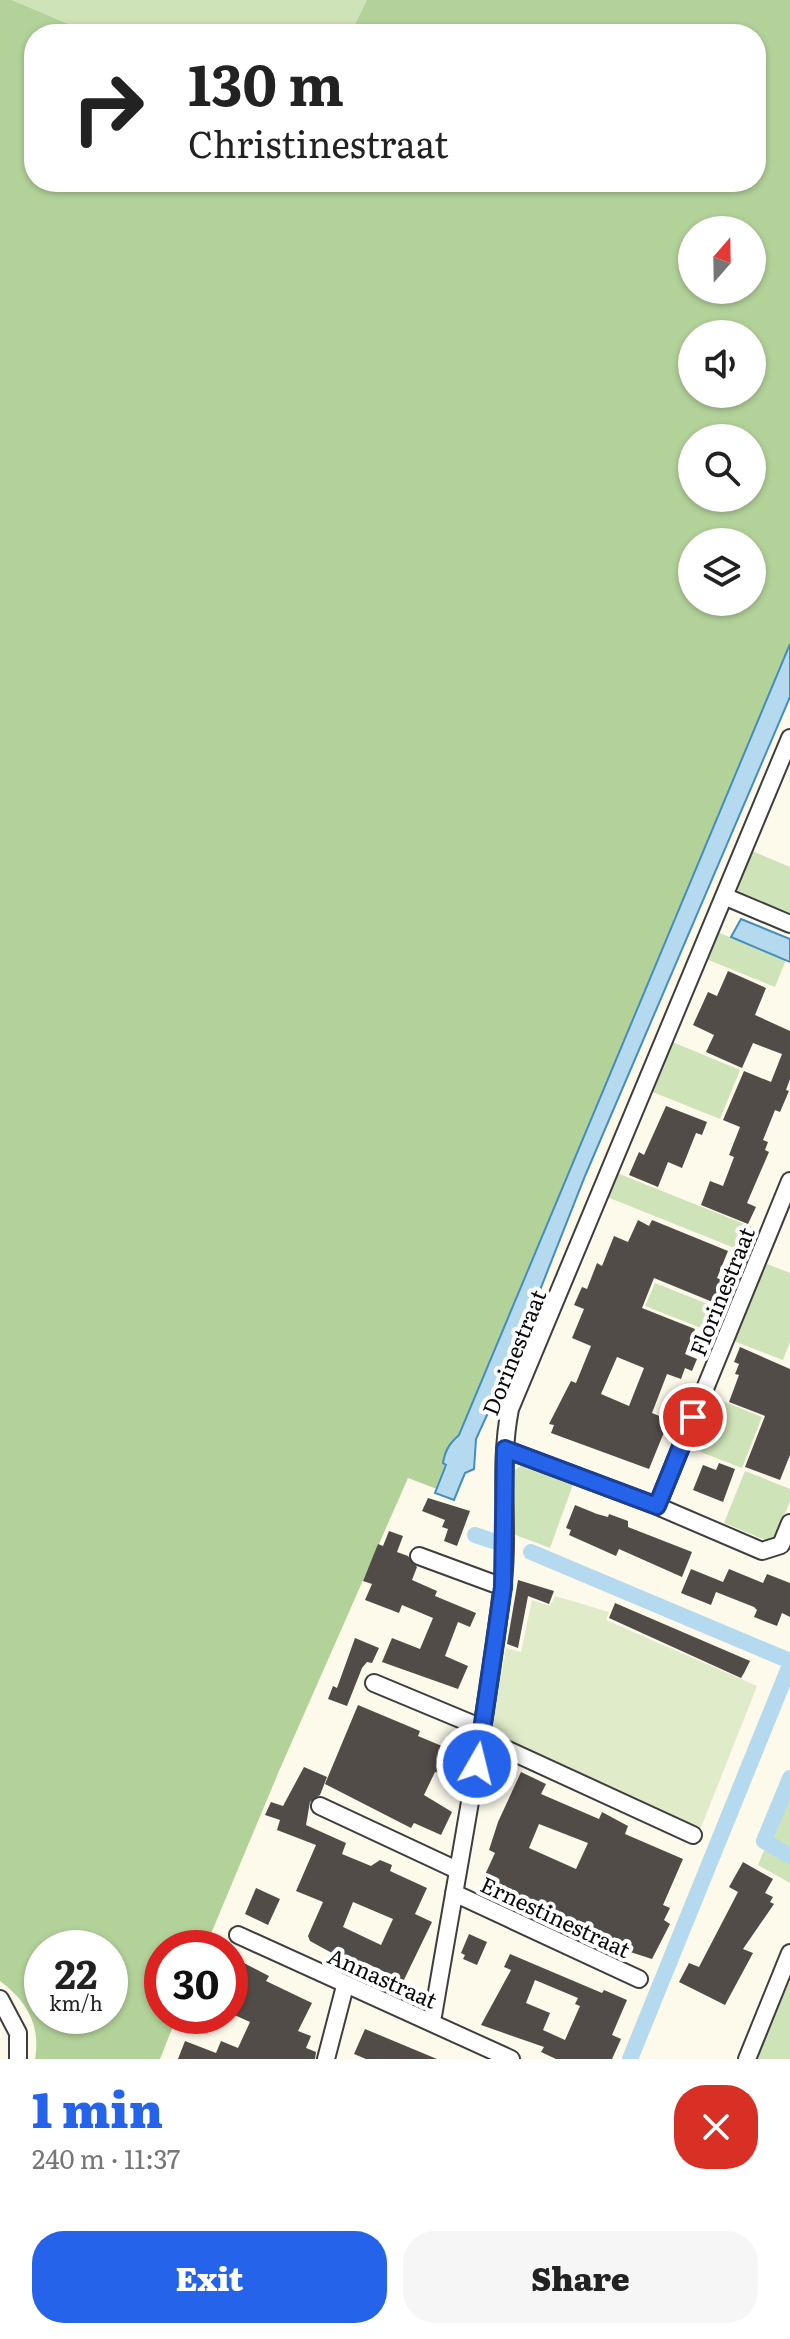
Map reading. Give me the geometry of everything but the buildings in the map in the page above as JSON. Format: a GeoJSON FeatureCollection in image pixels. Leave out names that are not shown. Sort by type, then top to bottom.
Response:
{"type":"FeatureCollection","features":[{"type":"Feature","properties":{"kind":"street","name":"Dorinestraat"},"geometry":{"type":"LineString","coordinates":[[432,2022],[482,1733],[503,1587],[505,1449],[510,1409],[790,738]]}},
{"type":"Feature","properties":{"kind":"street"},"geometry":{"type":"LineString","coordinates":[[726,897],[790,924]]}},
{"type":"Feature","properties":{"kind":"street","name":"Florinestraat"},"geometry":{"type":"LineString","coordinates":[[657,1506],[790,1181]]}},
{"type":"Feature","properties":{"kind":"street"},"geometry":{"type":"LineString","coordinates":[[505,1449],[657,1506],[762,1551],[781,1545],[790,1523]]}},
{"type":"Feature","properties":{"kind":"street"},"geometry":{"type":"LineString","coordinates":[[419,1556],[503,1587]]}},
{"type":"Feature","properties":{"kind":"street"},"geometry":{"type":"LineString","coordinates":[[374,1683],[693,1835]]}},
{"type":"Feature","properties":{"kind":"street"},"geometry":{"type":"LineString","coordinates":[[320,1806],[457,1870]]}},
{"type":"Feature","properties":{"kind":"street","name":"Ernestinestraat"},"geometry":{"type":"LineString","coordinates":[[454,1893],[639,1979]]}},
{"type":"Feature","properties":{"kind":"street","name":"Annastraat"},"geometry":{"type":"LineString","coordinates":[[248,1940],[511,2059]]}},
{"type":"Feature","properties":{"kind":"street"},"geometry":{"type":"LineString","coordinates":[[747,2059],[790,1953]]}},
{"type":"Feature","properties":{"kind":"street"},"geometry":{"type":"LineString","coordinates":[[326,2059],[345,1986]]}},
{"type":"Feature","properties":{"kind":"street"},"geometry":{"type":"LineString","coordinates":[[0,1999],[18,2033],[18,2059]]}},
{"type":"Feature","properties":{"kind":"green space"},"geometry":{"type":"Polygon","coordinates":[[[0,0],[12,0],[68,24],[24,24],[24,192],[766,192],[766,24],[355,24],[367,0],[790,0],[790,649],[459,1435],[447,1451],[437,1489],[408,1478],[213,1930],[144,1930],[144,2034],[170,2034],[160,2059],[35,2059],[36,2034],[128,2034],[128,1930],[24,1930],[24,2005],[0,1981],[0,0]]]}},
{"type":"Feature","properties":{"kind":"green space"},"geometry":{"type":"Polygon","coordinates":[[[12,0],[367,0],[355,24],[68,24],[12,0]]]}},
{"type":"Feature","properties":{"kind":"green space"},"geometry":{"type":"Polygon","coordinates":[[[752,851],[790,867],[790,918],[738,895],[737,885],[752,851]]]}},
{"type":"Feature","properties":{"kind":"green space"},"geometry":{"type":"Polygon","coordinates":[[[717,932],[786,960],[775,987],[706,959],[717,932]]]}},
{"type":"Feature","properties":{"kind":"green space"},"geometry":{"type":"Polygon","coordinates":[[[670,1041],[740,1070],[720,1119],[650,1091],[670,1041]]]}},
{"type":"Feature","properties":{"kind":"green space"},"geometry":{"type":"Polygon","coordinates":[[[617,1173],[762,1231],[752,1255],[607,1197],[617,1173]]]}},
{"type":"Feature","properties":{"kind":"green space"},"geometry":{"type":"Polygon","coordinates":[[[762,1262],[790,1273],[790,1342],[783,1360],[731,1340],[762,1262]]]}},
{"type":"Feature","properties":{"kind":"green space"},"geometry":{"type":"Polygon","coordinates":[[[655,1283],[728,1312],[719,1335],[645,1306],[655,1283]]]}},
{"type":"Feature","properties":{"kind":"green space"},"geometry":{"type":"Polygon","coordinates":[[[708,1395],[762,1417],[742,1468],[688,1447],[708,1395]]]}},
{"type":"Feature","properties":{"kind":"green space"},"geometry":{"type":"Polygon","coordinates":[[[527,1461],[575,1479],[550,1548],[513,1534],[511,1490],[514,1471],[527,1461]]]}},
{"type":"Feature","properties":{"kind":"green space"},"geometry":{"type":"Polygon","coordinates":[[[745,1471],[790,1489],[790,1501],[775,1539],[765,1540],[724,1523],[745,1471]]]}},
{"type":"Feature","properties":{"kind":"green space"},"geometry":{"type":"Polygon","coordinates":[[[555,1596],[609,1612],[606,1620],[757,1686],[700,1830],[495,1734],[492,1729],[506,1648],[521,1652],[532,1600],[550,1606],[555,1596]]]}},
{"type":"Feature","properties":{"kind":"green space"},"geometry":{"type":"Polygon","coordinates":[[[790,1788],[790,1883],[758,1865],[790,1788]]]}},
{"type":"Feature","properties":{"kind":"green space"},"geometry":{"type":"Polygon","coordinates":[[[790,1977],[790,2059],[756,2059],[790,1977]]]}},
{"type":"Feature","properties":{"kind":"water"},"geometry":{"type":"Polygon","coordinates":[[[790,644],[790,697],[585,1176],[514,1356],[476,1439],[474,1469],[465,1473],[454,1500],[435,1493],[446,1465],[443,1463],[447,1451],[459,1435],[790,644]]]}},
{"type":"Feature","properties":{"kind":"water"},"geometry":{"type":"Polygon","coordinates":[[[741,919],[790,939],[790,962],[731,937],[741,919]]]}},
{"type":"Feature","properties":{"kind":"waterway"},"geometry":{"type":"LineString","coordinates":[[475,1535],[493,1541]]}},
{"type":"Feature","properties":{"kind":"waterway"},"geometry":{"type":"LineString","coordinates":[[531,1552],[790,1661]]}},
{"type":"Feature","properties":{"kind":"waterway"},"geometry":{"type":"LineString","coordinates":[[630,2059],[790,1665]]}},
{"type":"Feature","properties":{"kind":"waterway"},"geometry":{"type":"LineString","coordinates":[[790,1778],[764,1841],[790,1856]]}},
{"type":"Feature","properties":{"kind":"route"},"geometry":{"type":"LineString","coordinates":[[477,1764],[503,1587],[505,1449],[657,1506],[693,1417]]}}]}
